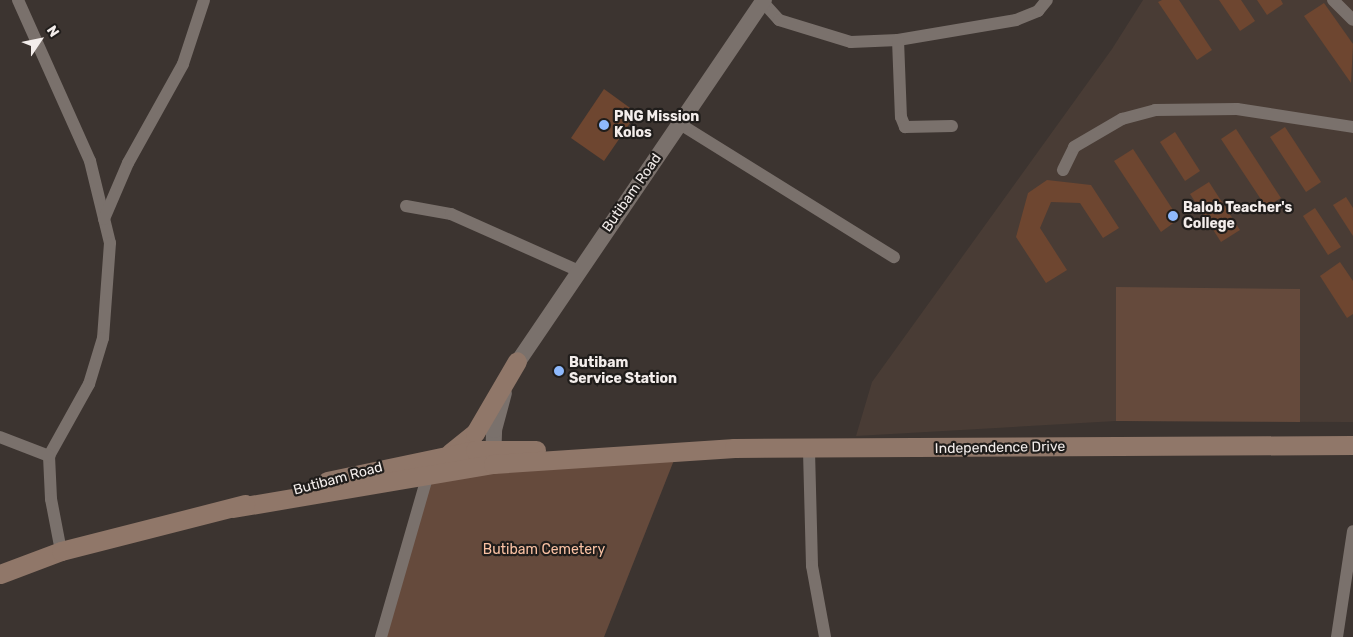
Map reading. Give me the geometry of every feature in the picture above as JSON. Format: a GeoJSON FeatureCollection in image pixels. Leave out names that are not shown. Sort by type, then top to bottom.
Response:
{"type":"FeatureCollection","features":[{"type":"Feature","properties":{"kind":"main road"},"geometry":{"type":"LineString","coordinates":[[432,468],[475,434],[517,361]]}},
{"type":"Feature","properties":{"kind":"main road","name":"Independence Drive"},"geometry":{"type":"LineString","coordinates":[[647,453],[734,448],[809,451],[1353,445]]}},
{"type":"Feature","properties":{"kind":"main road","name":"Butibam Road"},"geometry":{"type":"LineString","coordinates":[[0,574],[61,551],[233,508],[355,473],[432,468],[483,457],[647,453]]}},
{"type":"Feature","properties":{"kind":"street"},"geometry":{"type":"LineString","coordinates":[[18,0],[90,161],[104,219],[111,278],[103,338],[89,384],[49,456],[51,499],[61,551]]}},
{"type":"Feature","properties":{"kind":"street"},"geometry":{"type":"LineString","coordinates":[[104,219],[128,163],[184,64],[204,0]]}},
{"type":"Feature","properties":{"kind":"street"},"geometry":{"type":"LineString","coordinates":[[763,0],[779,20],[851,42],[898,40],[1016,20],[1038,11],[1047,0]]}},
{"type":"Feature","properties":{"kind":"street","name":"Butibam Road"},"geometry":{"type":"LineString","coordinates":[[483,457],[517,361],[763,0]]}},
{"type":"Feature","properties":{"kind":"street"},"geometry":{"type":"LineString","coordinates":[[1333,0],[1353,20]]}},
{"type":"Feature","properties":{"kind":"street"},"geometry":{"type":"LineString","coordinates":[[898,40],[901,117],[905,127],[952,126]]}},
{"type":"Feature","properties":{"kind":"street"},"geometry":{"type":"LineString","coordinates":[[1063,170],[1074,147],[1122,119],[1155,110],[1237,108],[1353,127]]}},
{"type":"Feature","properties":{"kind":"street"},"geometry":{"type":"LineString","coordinates":[[680,124],[894,257]]}},
{"type":"Feature","properties":{"kind":"street"},"geometry":{"type":"LineString","coordinates":[[406,206],[451,214],[579,271]]}},
{"type":"Feature","properties":{"kind":"street"},"geometry":{"type":"LineString","coordinates":[[0,436],[49,456]]}},
{"type":"Feature","properties":{"kind":"street"},"geometry":{"type":"LineString","coordinates":[[809,451],[812,566],[825,637]]}},
{"type":"Feature","properties":{"kind":"street"},"geometry":{"type":"LineString","coordinates":[[381,637],[432,468]]}},
{"type":"Feature","properties":{"kind":"street"},"geometry":{"type":"LineString","coordinates":[[1336,637],[1353,531]]}},
{"type":"Feature","properties":{"kind":"street"},"geometry":{"type":"LineString","coordinates":[[0,581],[18,566]]}},
{"type":"Feature","properties":{"kind":"shaded area","name":"Balob Teacher's College"},"geometry":{"type":"Polygon","coordinates":[[[1143,0],[1353,0],[1353,422],[1116,421],[856,436],[872,382],[1112,49],[1143,0]]]}},
{"type":"Feature","properties":{"kind":"green space"},"geometry":{"type":"Polygon","coordinates":[[[1116,287],[1300,289],[1300,422],[1116,421],[1116,287]]]}},
{"type":"Feature","properties":{"kind":"green space","name":"Butibam Cemetery"},"geometry":{"type":"Polygon","coordinates":[[[678,450],[604,637],[386,637],[428,474],[678,450]]]}},
{"type":"Feature","properties":{"kind":"building"},"geometry":{"type":"Polygon","coordinates":[[[1162,0],[1179,0],[1212,50],[1197,60],[1158,2],[1162,0]]]}},
{"type":"Feature","properties":{"kind":"building"},"geometry":{"type":"Polygon","coordinates":[[[1219,0],[1241,0],[1255,21],[1240,31],[1219,0]]]}},
{"type":"Feature","properties":{"kind":"building"},"geometry":{"type":"Polygon","coordinates":[[[1257,0],[1281,0],[1283,4],[1267,15],[1257,0]]]}},
{"type":"Feature","properties":{"kind":"building"},"geometry":{"type":"Polygon","coordinates":[[[1324,3],[1353,44],[1351,83],[1304,16],[1324,3]]]}},
{"type":"Feature","properties":{"kind":"building","name":"PNG Mission Kolos"},"geometry":{"type":"Polygon","coordinates":[[[604,89],[637,113],[604,161],[571,138],[604,89]]]}},
{"type":"Feature","properties":{"kind":"building"},"geometry":{"type":"Polygon","coordinates":[[[1285,127],[1321,182],[1306,192],[1270,137],[1285,127]]]}},
{"type":"Feature","properties":{"kind":"building"},"geometry":{"type":"Polygon","coordinates":[[[1236,129],[1281,198],[1266,207],[1221,139],[1236,129]]]}},
{"type":"Feature","properties":{"kind":"building"},"geometry":{"type":"Polygon","coordinates":[[[1175,132],[1200,171],[1185,181],[1160,142],[1175,132]]]}},
{"type":"Feature","properties":{"kind":"building"},"geometry":{"type":"Polygon","coordinates":[[[1133,149],[1179,219],[1161,232],[1114,161],[1133,149]]]}},
{"type":"Feature","properties":{"kind":"building"},"geometry":{"type":"Polygon","coordinates":[[[1047,180],[1091,185],[1119,228],[1103,238],[1080,203],[1051,202],[1040,228],[1067,270],[1046,283],[1016,237],[1028,193],[1047,180]]]}},
{"type":"Feature","properties":{"kind":"building"},"geometry":{"type":"Polygon","coordinates":[[[1209,182],[1240,230],[1221,242],[1190,194],[1209,182]]]}},
{"type":"Feature","properties":{"kind":"building"},"geometry":{"type":"Polygon","coordinates":[[[1346,197],[1353,208],[1353,236],[1333,205],[1346,197]]]}},
{"type":"Feature","properties":{"kind":"building"},"geometry":{"type":"Polygon","coordinates":[[[1315,208],[1341,247],[1328,255],[1303,216],[1315,208]]]}},
{"type":"Feature","properties":{"kind":"building"},"geometry":{"type":"Polygon","coordinates":[[[1340,262],[1353,281],[1353,314],[1347,318],[1320,276],[1340,262]]]}},
{"type":"Feature","properties":{"kind":"place","name":"PNG Mission Kolos"},"geometry":{"type":"Point","coordinates":[604,125]}},
{"type":"Feature","properties":{"kind":"place","name":"Balob Teacher's College"},"geometry":{"type":"Point","coordinates":[1173,216]}},
{"type":"Feature","properties":{"kind":"place","name":"Butibam Service Station"},"geometry":{"type":"Point","coordinates":[559,371]}}]}
